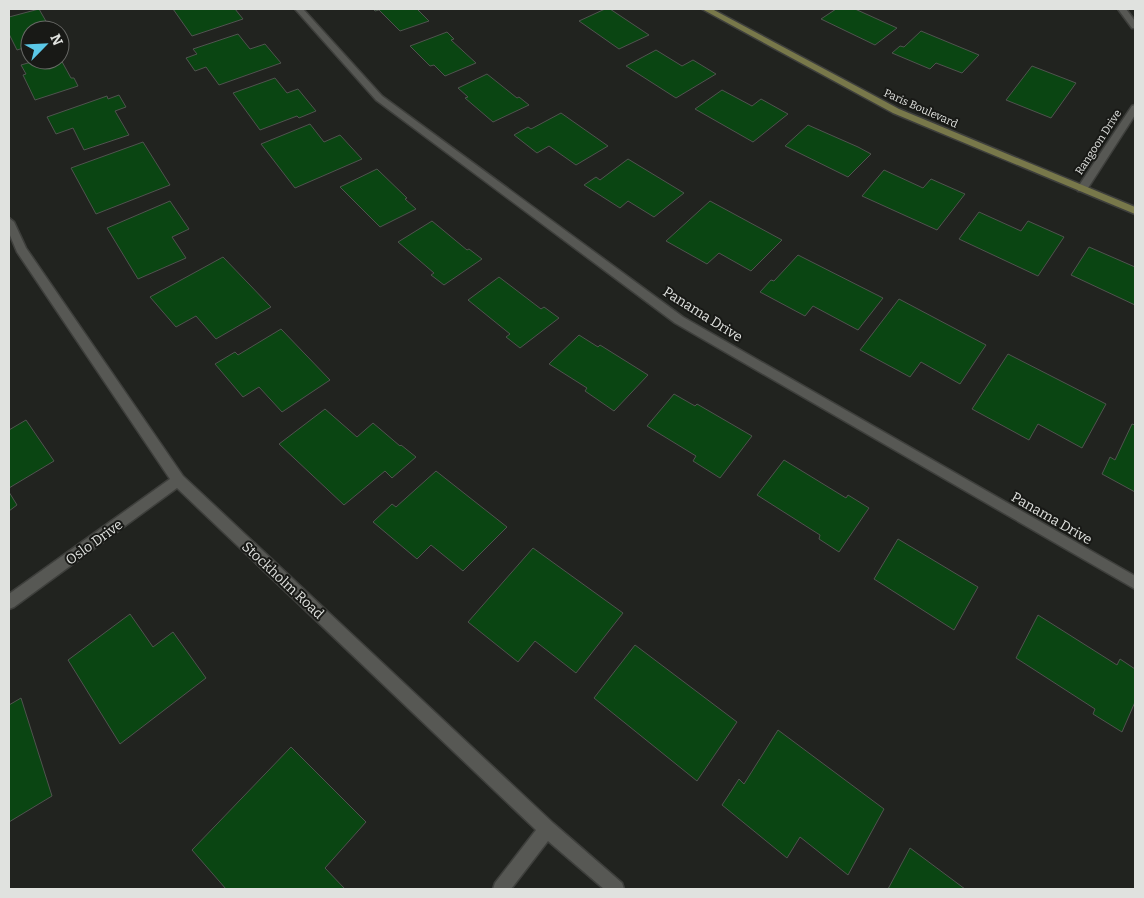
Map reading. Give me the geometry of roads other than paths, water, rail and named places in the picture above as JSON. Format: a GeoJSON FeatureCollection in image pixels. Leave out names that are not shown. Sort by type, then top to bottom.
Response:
{"type":"FeatureCollection","features":[{"type":"Feature","properties":{"kind":"street","name":"Panama Drive"},"geometry":{"type":"LineString","coordinates":[[299,9],[379,98],[679,320],[1135,584]]}},
{"type":"Feature","properties":{"kind":"street","name":"Paris Boulevard"},"geometry":{"type":"LineString","coordinates":[[706,9],[896,111],[1135,211]]}},
{"type":"Feature","properties":{"kind":"street"},"geometry":{"type":"LineString","coordinates":[[1122,9],[1135,26]]}},
{"type":"Feature","properties":{"kind":"street","name":"Rangoon Drive"},"geometry":{"type":"LineString","coordinates":[[1082,189],[1135,108]]}},
{"type":"Feature","properties":{"kind":"street","name":"Stockholm Road"},"geometry":{"type":"LineString","coordinates":[[9,222],[21,249],[178,480],[547,829],[616,889]]}},
{"type":"Feature","properties":{"kind":"street","name":"Oslo Drive"},"geometry":{"type":"LineString","coordinates":[[9,602],[178,480]]}},
{"type":"Feature","properties":{"kind":"street"},"geometry":{"type":"LineString","coordinates":[[501,889],[547,829]]}}]}
